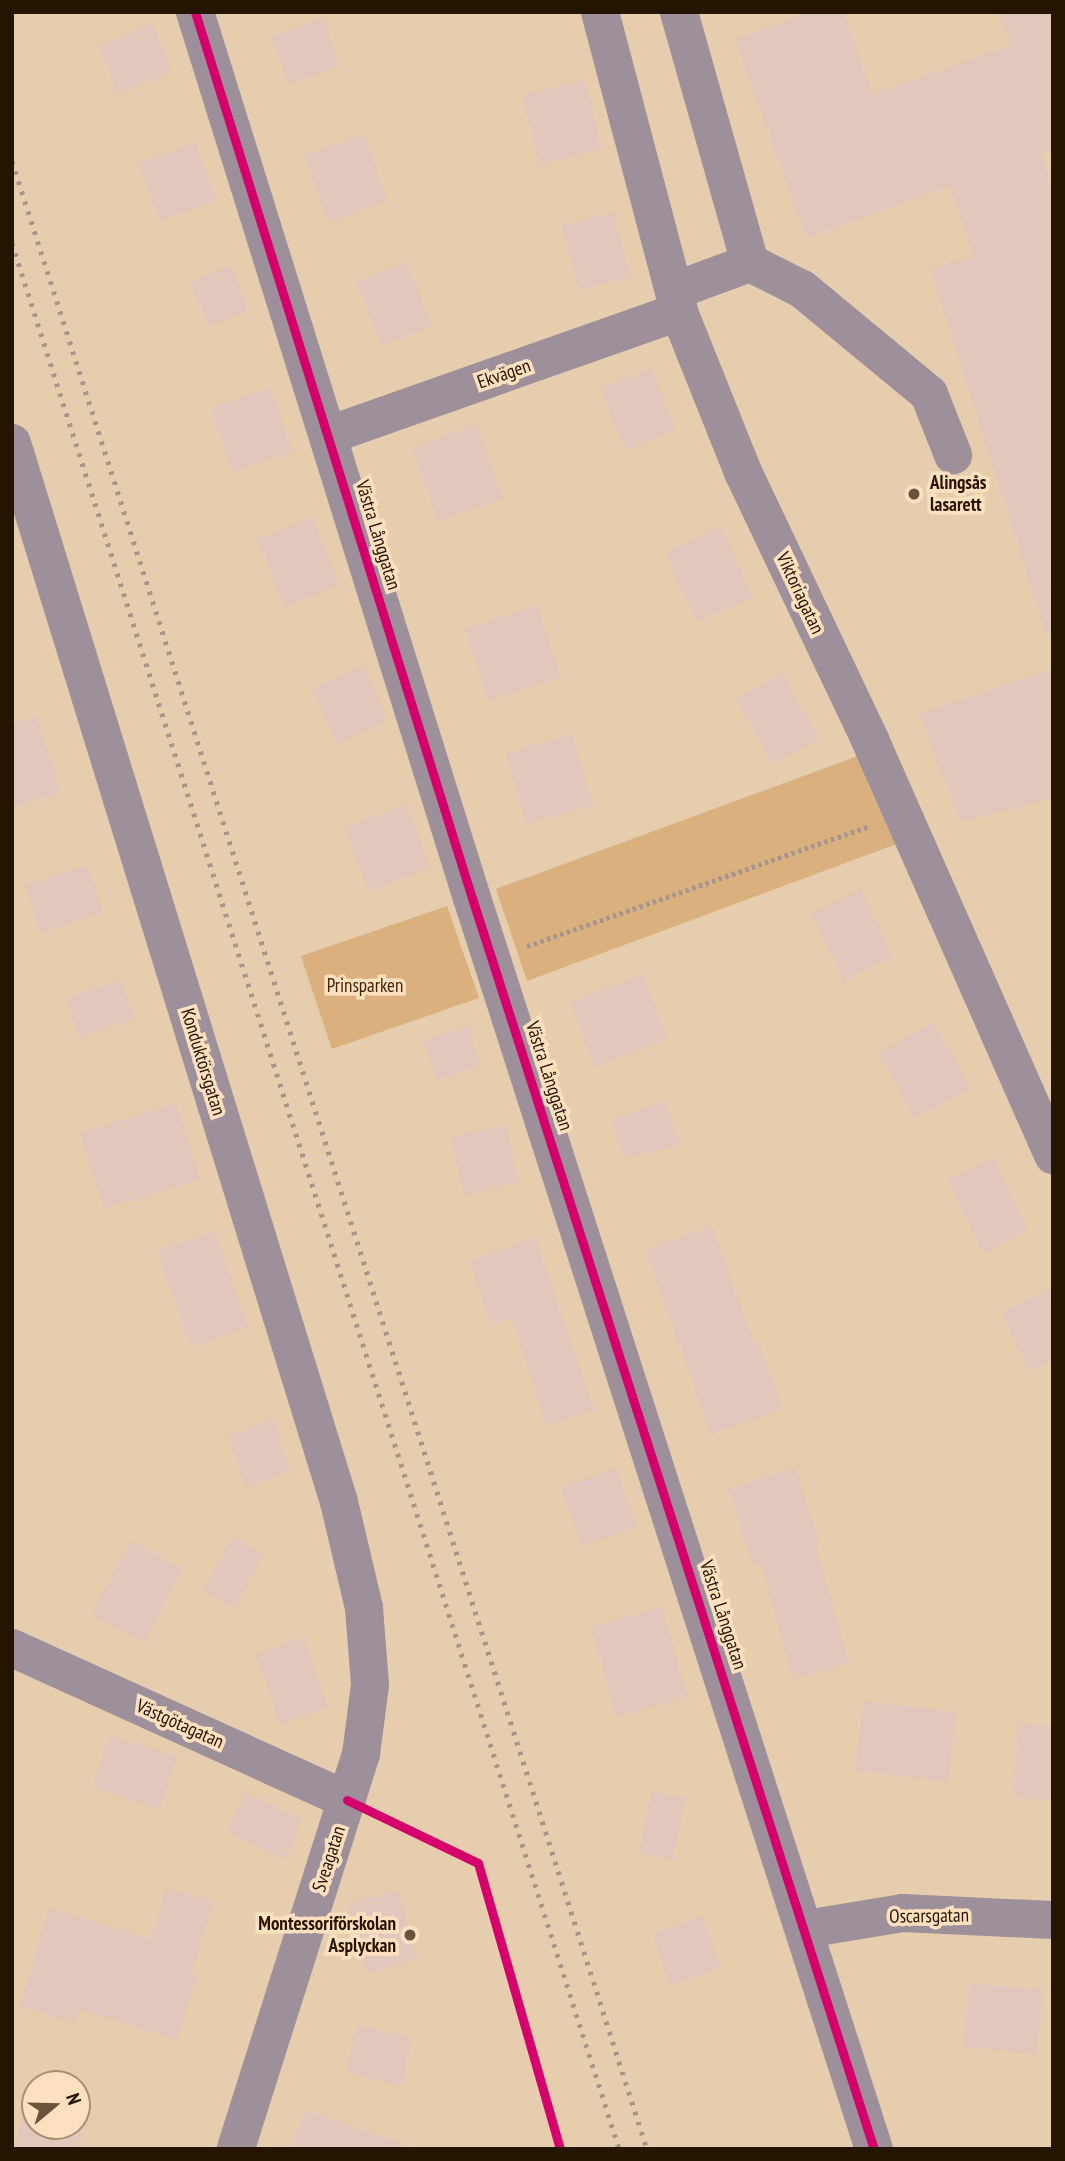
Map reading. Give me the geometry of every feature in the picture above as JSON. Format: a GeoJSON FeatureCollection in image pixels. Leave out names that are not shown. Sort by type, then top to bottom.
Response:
{"type":"FeatureCollection","features":[{"type":"Feature","properties":{"kind":"street","name":"Västra Långgatan"},"geometry":{"type":"LineString","coordinates":[[195,12],[493,958],[806,1929],[874,2149]]}},
{"type":"Feature","properties":{"kind":"street"},"geometry":{"type":"LineString","coordinates":[[680,12],[750,263],[802,289],[929,394],[953,454]]}},
{"type":"Feature","properties":{"kind":"street","name":"Viktoriagatan"},"geometry":{"type":"LineString","coordinates":[[606,14],[676,302],[743,472],[902,814],[1053,1155]]}},
{"type":"Feature","properties":{"kind":"street","name":"Ekvägen"},"geometry":{"type":"LineString","coordinates":[[329,435],[676,302],[750,263]]}},
{"type":"Feature","properties":{"kind":"street","name":"Konduktörsgatan"},"geometry":{"type":"LineString","coordinates":[[12,443],[339,1502],[364,1608],[370,1685]]}},
{"type":"Feature","properties":{"kind":"street","name":"Västgötagatan"},"geometry":{"type":"LineString","coordinates":[[12,1648],[347,1800]]}},
{"type":"Feature","properties":{"kind":"street","name":"Sveagatan"},"geometry":{"type":"LineString","coordinates":[[236,2149],[361,1754],[370,1685]]}},
{"type":"Feature","properties":{"kind":"street","name":"Oscarsgatan"},"geometry":{"type":"LineString","coordinates":[[806,1929],[903,1913],[1053,1920]]}},
{"type":"Feature","properties":{"kind":"path"},"geometry":{"type":"LineString","coordinates":[[493,958],[902,814]]}},
{"type":"Feature","properties":{"kind":"green space"},"geometry":{"type":"Polygon","coordinates":[[[863,754],[902,842],[527,981],[496,889],[863,754]]]}},
{"type":"Feature","properties":{"kind":"green space","name":"Prinsparken"},"geometry":{"type":"Polygon","coordinates":[[[447,906],[479,998],[332,1049],[301,956],[447,906]]]}},
{"type":"Feature","properties":{"kind":"building"},"geometry":{"type":"Polygon","coordinates":[[[809,12],[844,12],[873,94],[1011,45],[999,12],[1053,12],[1053,149],[1041,153],[1053,192],[1053,633],[1046,634],[930,268],[974,257],[950,186],[806,238],[735,39],[809,12]]]}},
{"type":"Feature","properties":{"kind":"building"},"geometry":{"type":"Polygon","coordinates":[[[323,18],[340,66],[288,84],[271,36],[323,18]]]}},
{"type":"Feature","properties":{"kind":"building"},"geometry":{"type":"Polygon","coordinates":[[[153,24],[172,72],[117,94],[99,45],[153,24]]]}},
{"type":"Feature","properties":{"kind":"building"},"geometry":{"type":"Polygon","coordinates":[[[585,80],[602,149],[540,165],[522,96],[585,80]]]}},
{"type":"Feature","properties":{"kind":"building"},"geometry":{"type":"Polygon","coordinates":[[[364,134],[388,201],[329,223],[304,155],[364,134]]]}},
{"type":"Feature","properties":{"kind":"building"},"geometry":{"type":"Polygon","coordinates":[[[195,142],[217,200],[160,221],[138,164],[195,142]]]}},
{"type":"Feature","properties":{"kind":"building"},"geometry":{"type":"Polygon","coordinates":[[[614,212],[630,277],[579,290],[562,225],[614,212]]]}},
{"type":"Feature","properties":{"kind":"building"},"geometry":{"type":"Polygon","coordinates":[[[407,262],[432,326],[381,346],[356,281],[407,262]]]}},
{"type":"Feature","properties":{"kind":"building"},"geometry":{"type":"Polygon","coordinates":[[[231,265],[249,311],[208,327],[189,282],[231,265]]]}},
{"type":"Feature","properties":{"kind":"building"},"geometry":{"type":"Polygon","coordinates":[[[651,368],[676,430],[625,451],[600,389],[651,368]]]}},
{"type":"Feature","properties":{"kind":"building"},"geometry":{"type":"Polygon","coordinates":[[[271,387],[293,451],[232,472],[210,408],[271,387]]]}},
{"type":"Feature","properties":{"kind":"building"},"geometry":{"type":"Polygon","coordinates":[[[476,424],[503,498],[438,521],[412,448],[476,424]]]}},
{"type":"Feature","properties":{"kind":"building"},"geometry":{"type":"Polygon","coordinates":[[[313,517],[339,585],[285,607],[257,539],[313,517]]]}},
{"type":"Feature","properties":{"kind":"building"},"geometry":{"type":"Polygon","coordinates":[[[721,527],[753,597],[696,622],[665,552],[721,527]]]}},
{"type":"Feature","properties":{"kind":"building"},"geometry":{"type":"Polygon","coordinates":[[[537,605],[561,677],[488,700],[465,629],[537,605]]]}},
{"type":"Feature","properties":{"kind":"building"},"geometry":{"type":"Polygon","coordinates":[[[363,666],[388,721],[336,744],[312,688],[363,666]]]}},
{"type":"Feature","properties":{"kind":"building"},"geometry":{"type":"Polygon","coordinates":[[[1053,668],[1053,798],[960,821],[919,714],[1053,668]]]}},
{"type":"Feature","properties":{"kind":"building"},"geometry":{"type":"Polygon","coordinates":[[[782,673],[819,738],[772,764],[736,698],[782,673]]]}},
{"type":"Feature","properties":{"kind":"building"},"geometry":{"type":"Polygon","coordinates":[[[36,716],[61,792],[12,808],[12,724],[36,716]]]}},
{"type":"Feature","properties":{"kind":"building"},"geometry":{"type":"Polygon","coordinates":[[[572,734],[594,805],[526,824],[506,753],[572,734]]]}},
{"type":"Feature","properties":{"kind":"building"},"geometry":{"type":"Polygon","coordinates":[[[407,804],[430,868],[368,891],[345,827],[407,804]]]}},
{"type":"Feature","properties":{"kind":"building"},"geometry":{"type":"Polygon","coordinates":[[[88,865],[103,912],[40,933],[25,885],[88,865]]]}},
{"type":"Feature","properties":{"kind":"building"},"geometry":{"type":"Polygon","coordinates":[[[861,889],[893,956],[844,981],[811,914],[861,889]]]}},
{"type":"Feature","properties":{"kind":"building"},"geometry":{"type":"Polygon","coordinates":[[[643,974],[668,1039],[594,1067],[570,1002],[643,974]]]}},
{"type":"Feature","properties":{"kind":"building"},"geometry":{"type":"Polygon","coordinates":[[[121,979],[134,1019],[79,1037],[66,998],[121,979]]]}},
{"type":"Feature","properties":{"kind":"building"},"geometry":{"type":"Polygon","coordinates":[[[934,1022],[970,1088],[915,1119],[878,1053],[934,1022]]]}},
{"type":"Feature","properties":{"kind":"building"},"geometry":{"type":"Polygon","coordinates":[[[468,1026],[480,1066],[436,1080],[423,1040],[468,1026]]]}},
{"type":"Feature","properties":{"kind":"building"},"geometry":{"type":"Polygon","coordinates":[[[665,1101],[680,1145],[624,1158],[611,1120],[665,1101]]]}},
{"type":"Feature","properties":{"kind":"building"},"geometry":{"type":"Polygon","coordinates":[[[176,1103],[200,1179],[104,1209],[80,1133],[176,1103]]]}},
{"type":"Feature","properties":{"kind":"building"},"geometry":{"type":"Polygon","coordinates":[[[506,1125],[519,1182],[464,1195],[451,1137],[506,1125]]]}},
{"type":"Feature","properties":{"kind":"building"},"geometry":{"type":"Polygon","coordinates":[[[993,1158],[1028,1230],[983,1253],[947,1180],[993,1158]]]}},
{"type":"Feature","properties":{"kind":"building"},"geometry":{"type":"Polygon","coordinates":[[[712,1226],[754,1342],[759,1341],[783,1409],[711,1434],[645,1250],[712,1226]]]}},
{"type":"Feature","properties":{"kind":"building"},"geometry":{"type":"Polygon","coordinates":[[[215,1231],[248,1328],[190,1347],[157,1250],[215,1231]]]}},
{"type":"Feature","properties":{"kind":"building"},"geometry":{"type":"Polygon","coordinates":[[[536,1237],[594,1410],[546,1425],[512,1318],[491,1325],[469,1261],[536,1237]]]}},
{"type":"Feature","properties":{"kind":"building"},"geometry":{"type":"Polygon","coordinates":[[[1053,1287],[1053,1360],[1029,1371],[1001,1312],[1053,1287]]]}},
{"type":"Feature","properties":{"kind":"building"},"geometry":{"type":"Polygon","coordinates":[[[273,1419],[291,1470],[246,1487],[228,1436],[273,1419]]]}},
{"type":"Feature","properties":{"kind":"building"},"geometry":{"type":"Polygon","coordinates":[[[795,1467],[820,1544],[816,1546],[849,1663],[793,1679],[761,1564],[753,1566],[728,1489],[795,1467]]]}},
{"type":"Feature","properties":{"kind":"building"},"geometry":{"type":"Polygon","coordinates":[[[616,1468],[637,1527],[581,1546],[561,1487],[616,1468]]]}},
{"type":"Feature","properties":{"kind":"building"},"geometry":{"type":"Polygon","coordinates":[[[232,1537],[264,1555],[235,1608],[203,1591],[232,1537]]]}},
{"type":"Feature","properties":{"kind":"building"},"geometry":{"type":"Polygon","coordinates":[[[130,1541],[183,1569],[144,1643],[92,1615],[130,1541]]]}},
{"type":"Feature","properties":{"kind":"building"},"geometry":{"type":"Polygon","coordinates":[[[662,1607],[688,1696],[616,1717],[591,1627],[662,1607]]]}},
{"type":"Feature","properties":{"kind":"building"},"geometry":{"type":"Polygon","coordinates":[[[304,1637],[328,1707],[280,1724],[256,1654],[304,1637]]]}},
{"type":"Feature","properties":{"kind":"building"},"geometry":{"type":"Polygon","coordinates":[[[863,1701],[956,1712],[948,1782],[855,1771],[863,1701]]]}},
{"type":"Feature","properties":{"kind":"building"},"geometry":{"type":"Polygon","coordinates":[[[1018,1723],[1053,1726],[1053,1800],[1013,1798],[1018,1723]]]}},
{"type":"Feature","properties":{"kind":"building"},"geometry":{"type":"Polygon","coordinates":[[[109,1735],[177,1756],[160,1809],[92,1788],[109,1735]]]}},
{"type":"Feature","properties":{"kind":"building"},"geometry":{"type":"Polygon","coordinates":[[[652,1791],[686,1798],[672,1860],[639,1853],[652,1791]]]}},
{"type":"Feature","properties":{"kind":"building"},"geometry":{"type":"Polygon","coordinates":[[[244,1793],[302,1819],[286,1859],[227,1833],[244,1793]]]}},
{"type":"Feature","properties":{"kind":"building"},"geometry":{"type":"Polygon","coordinates":[[[166,1888],[213,1902],[192,1974],[198,1976],[177,2040],[79,2009],[75,2023],[20,2006],[49,1908],[151,1939],[166,1888]]]}},
{"type":"Feature","properties":{"kind":"building"},"geometry":{"type":"Polygon","coordinates":[[[398,1890],[418,1959],[367,1973],[348,1904],[398,1890]]]}},
{"type":"Feature","properties":{"kind":"building"},"geometry":{"type":"Polygon","coordinates":[[[703,1916],[721,1968],[670,1985],[652,1933],[703,1916]]]}},
{"type":"Feature","properties":{"kind":"building"},"geometry":{"type":"Polygon","coordinates":[[[969,1983],[1043,1990],[1036,2054],[963,2047],[969,1983]]]}},
{"type":"Feature","properties":{"kind":"building"},"geometry":{"type":"Polygon","coordinates":[[[356,2025],[412,2038],[402,2086],[346,2073],[356,2025]]]}},
{"type":"Feature","properties":{"kind":"building"},"geometry":{"type":"Polygon","coordinates":[[[304,2110],[404,2144],[403,2149],[291,2149],[304,2110]]]}},
{"type":"Feature","properties":{"kind":"building"},"geometry":{"type":"Polygon","coordinates":[[[21,2124],[21,2140],[80,2140],[78,2149],[14,2149],[21,2124]]]}},
{"type":"Feature","properties":{"kind":"railway"},"geometry":{"type":"LineString","coordinates":[[12,161],[647,2149]]}},
{"type":"Feature","properties":{"kind":"railway"},"geometry":{"type":"LineString","coordinates":[[12,243],[619,2149]]}},
{"type":"Feature","properties":{"kind":"cycle path"},"geometry":{"type":"LineString","coordinates":[[195,12],[472,898],[874,2149]]}},
{"type":"Feature","properties":{"kind":"cycle path"},"geometry":{"type":"LineString","coordinates":[[347,1800],[478,1863],[560,2149]]}},
{"type":"Feature","properties":{"kind":"place","name":"Alingsås lasarett"},"geometry":{"type":"Point","coordinates":[914,494]}},
{"type":"Feature","properties":{"kind":"place","name":"Montessoriförskolan Asplyckan"},"geometry":{"type":"Point","coordinates":[410,1935]}}]}
